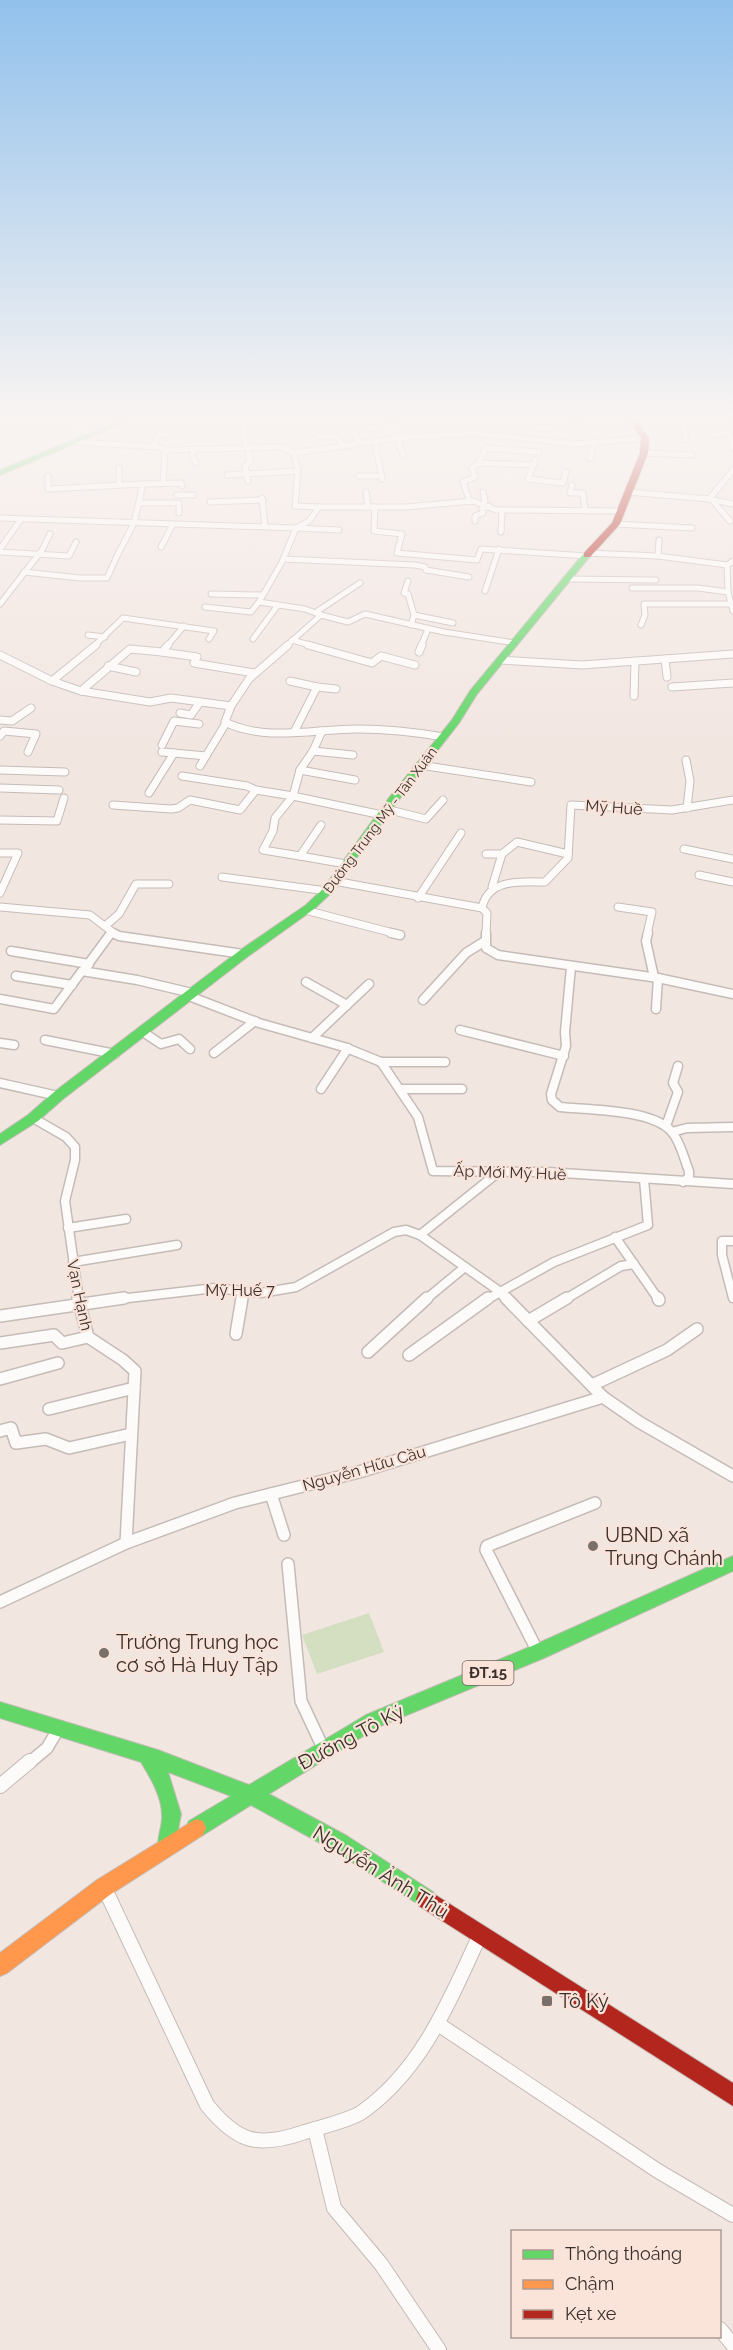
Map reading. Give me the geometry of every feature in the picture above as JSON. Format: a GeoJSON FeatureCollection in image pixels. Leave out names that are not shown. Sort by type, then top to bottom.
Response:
{"type":"FeatureCollection","features":[{"type":"Feature","properties":{"kind":"street"},"geometry":{"type":"LineString","coordinates":[[15,528],[0,551],[69,556],[76,542]]}},
{"type":"Feature","properties":{"kind":"street"},"geometry":{"type":"LineString","coordinates":[[24,572],[80,578],[107,578],[132,528]]}},
{"type":"Feature","properties":{"kind":"street"},"geometry":{"type":"LineString","coordinates":[[161,547],[171,528]]}},
{"type":"Feature","properties":{"kind":"street"},"geometry":{"type":"LineString","coordinates":[[286,528],[339,530]]}},
{"type":"Feature","properties":{"kind":"street"},"geometry":{"type":"LineString","coordinates":[[205,607],[251,612],[283,559],[296,528]]}},
{"type":"Feature","properties":{"kind":"street"},"geometry":{"type":"LineString","coordinates":[[374,528],[374,531],[402,534],[396,553],[477,560],[481,549],[499,549],[658,556],[731,566],[728,592],[732,608],[644,604],[645,615],[641,625]]}},
{"type":"Feature","properties":{"kind":"street"},"geometry":{"type":"LineString","coordinates":[[501,528],[501,532]]}},
{"type":"Feature","properties":{"kind":"street","name":"Đường Trung Mỹ - Tân Xuân"},"geometry":{"type":"LineString","coordinates":[[0,1140],[33,1118],[57,1096],[115,1054],[190,994],[305,910],[331,886],[384,812],[444,737],[473,693],[609,528]]}},
{"type":"Feature","properties":{"kind":"street"},"geometry":{"type":"LineString","coordinates":[[0,604],[42,550],[50,534]]}},
{"type":"Feature","properties":{"kind":"street"},"geometry":{"type":"LineString","coordinates":[[658,556],[659,540]]}},
{"type":"Feature","properties":{"kind":"street"},"geometry":{"type":"LineString","coordinates":[[485,591],[499,549]]}},
{"type":"Feature","properties":{"kind":"street"},"geometry":{"type":"LineString","coordinates":[[360,563],[363,553]]}},
{"type":"Feature","properties":{"kind":"street"},"geometry":{"type":"LineString","coordinates":[[283,559],[425,567],[426,570],[469,577]]}},
{"type":"Feature","properties":{"kind":"street"},"geometry":{"type":"LineString","coordinates":[[567,579],[656,580]]}},
{"type":"Feature","properties":{"kind":"street"},"geometry":{"type":"LineString","coordinates":[[687,580],[688,588]]}},
{"type":"Feature","properties":{"kind":"street"},"geometry":{"type":"LineString","coordinates":[[408,581],[404,593],[408,594],[414,615],[411,625]]}},
{"type":"Feature","properties":{"kind":"street"},"geometry":{"type":"LineString","coordinates":[[200,766],[226,723],[239,689],[318,613],[360,583]]}},
{"type":"Feature","properties":{"kind":"street"},"geometry":{"type":"LineString","coordinates":[[632,588],[688,588],[728,592]]}},
{"type":"Feature","properties":{"kind":"street"},"geometry":{"type":"LineString","coordinates":[[0,590],[9,591]]}},
{"type":"Feature","properties":{"kind":"street"},"geometry":{"type":"LineString","coordinates":[[211,594],[260,599],[348,622],[365,614],[429,629],[515,643]]}},
{"type":"Feature","properties":{"kind":"street"},"geometry":{"type":"LineString","coordinates":[[253,639],[278,605]]}},
{"type":"Feature","properties":{"kind":"street"},"geometry":{"type":"LineString","coordinates":[[414,615],[453,623]]}},
{"type":"Feature","properties":{"kind":"street"},"geometry":{"type":"LineString","coordinates":[[52,681],[105,637],[123,618],[214,632],[209,639]]}},
{"type":"Feature","properties":{"kind":"street"},"geometry":{"type":"LineString","coordinates":[[162,652],[184,626]]}},
{"type":"Feature","properties":{"kind":"street"},"geometry":{"type":"LineString","coordinates":[[419,652],[429,629]]}},
{"type":"Feature","properties":{"kind":"street"},"geometry":{"type":"LineString","coordinates":[[88,634],[105,637]]}},
{"type":"Feature","properties":{"kind":"street"},"geometry":{"type":"LineString","coordinates":[[292,640],[372,663],[381,656],[415,665]]}},
{"type":"Feature","properties":{"kind":"street"},"geometry":{"type":"LineString","coordinates":[[81,691],[131,648],[162,652],[254,673]]}},
{"type":"Feature","properties":{"kind":"street"},"geometry":{"type":"LineString","coordinates":[[0,655],[52,681],[81,691],[150,702],[171,698],[231,706]]}},
{"type":"Feature","properties":{"kind":"street"},"geometry":{"type":"LineString","coordinates":[[501,660],[582,665],[732,656]]}},
{"type":"Feature","properties":{"kind":"street"},"geometry":{"type":"LineString","coordinates":[[665,659],[667,677]]}},
{"type":"Feature","properties":{"kind":"street"},"geometry":{"type":"LineString","coordinates":[[634,696],[635,661]]}},
{"type":"Feature","properties":{"kind":"street"},"geometry":{"type":"LineString","coordinates":[[108,666],[136,672]]}},
{"type":"Feature","properties":{"kind":"street"},"geometry":{"type":"LineString","coordinates":[[290,681],[336,689]]}},
{"type":"Feature","properties":{"kind":"street"},"geometry":{"type":"LineString","coordinates":[[672,687],[733,683]]}},
{"type":"Feature","properties":{"kind":"street"},"geometry":{"type":"LineString","coordinates":[[294,732],[317,687]]}},
{"type":"Feature","properties":{"kind":"street"},"geometry":{"type":"LineString","coordinates":[[180,713],[191,715],[200,702]]}},
{"type":"Feature","properties":{"kind":"street"},"geometry":{"type":"LineString","coordinates":[[0,720],[12,721],[31,708]]}},
{"type":"Feature","properties":{"kind":"street"},"geometry":{"type":"LineString","coordinates":[[199,724],[174,721],[162,749],[174,753],[207,756]]}},
{"type":"Feature","properties":{"kind":"street"},"geometry":{"type":"LineString","coordinates":[[226,723],[235,728],[252,731],[294,732],[356,729],[444,737]]}},
{"type":"Feature","properties":{"kind":"street"},"geometry":{"type":"LineString","coordinates":[[322,731],[313,751],[300,770],[293,796],[275,818],[273,831],[262,849],[346,864]]}},
{"type":"Feature","properties":{"kind":"street"},"geometry":{"type":"LineString","coordinates":[[3,732],[36,734],[28,752]]}},
{"type":"Feature","properties":{"kind":"street"},"geometry":{"type":"LineString","coordinates":[[313,751],[353,755]]}},
{"type":"Feature","properties":{"kind":"street"},"geometry":{"type":"LineString","coordinates":[[148,793],[174,753]]}},
{"type":"Feature","properties":{"kind":"street"},"geometry":{"type":"LineString","coordinates":[[686,760],[690,781],[687,808]]}},
{"type":"Feature","properties":{"kind":"street"},"geometry":{"type":"LineString","coordinates":[[420,765],[531,782]]}},
{"type":"Feature","properties":{"kind":"street"},"geometry":{"type":"LineString","coordinates":[[0,770],[65,772]]}},
{"type":"Feature","properties":{"kind":"street"},"geometry":{"type":"LineString","coordinates":[[300,770],[355,780]]}},
{"type":"Feature","properties":{"kind":"street"},"geometry":{"type":"LineString","coordinates":[[182,777],[247,786],[256,790],[426,819],[443,800]]}},
{"type":"Feature","properties":{"kind":"street"},"geometry":{"type":"LineString","coordinates":[[0,789],[59,790]]}},
{"type":"Feature","properties":{"kind":"street"},"geometry":{"type":"LineString","coordinates":[[113,805],[171,809],[190,800],[240,810],[256,790]]}},
{"type":"Feature","properties":{"kind":"street"},"geometry":{"type":"LineString","coordinates":[[0,820],[55,822],[64,798]]}},
{"type":"Feature","properties":{"kind":"street","name":"Mỹ Huề"},"geometry":{"type":"LineString","coordinates":[[568,854],[571,806],[584,804],[657,810],[687,808],[733,800]]}},
{"type":"Feature","properties":{"kind":"street"},"geometry":{"type":"LineString","coordinates":[[300,856],[321,825]]}},
{"type":"Feature","properties":{"kind":"street"},"geometry":{"type":"LineString","coordinates":[[418,898],[461,833]]}},
{"type":"Feature","properties":{"kind":"street"},"geometry":{"type":"LineString","coordinates":[[492,887],[546,882],[568,858],[568,854],[517,842],[502,854],[492,887],[484,895],[482,908],[486,914],[486,948],[498,956],[656,977],[692,983],[733,994]]}},
{"type":"Feature","properties":{"kind":"street"},"geometry":{"type":"LineString","coordinates":[[684,849],[733,859]]}},
{"type":"Feature","properties":{"kind":"street"},"geometry":{"type":"LineString","coordinates":[[0,853],[18,853],[0,893]]}},
{"type":"Feature","properties":{"kind":"street"},"geometry":{"type":"LineString","coordinates":[[486,854],[502,854]]}},
{"type":"Feature","properties":{"kind":"street"},"geometry":{"type":"LineString","coordinates":[[699,874],[733,882]]}},
{"type":"Feature","properties":{"kind":"street"},"geometry":{"type":"LineString","coordinates":[[222,877],[331,886],[482,908]]}},
{"type":"Feature","properties":{"kind":"street"},"geometry":{"type":"LineString","coordinates":[[0,999],[54,1009],[89,964],[136,884],[169,884]]}},
{"type":"Feature","properties":{"kind":"street"},"geometry":{"type":"LineString","coordinates":[[0,907],[90,915],[119,936],[243,954]]}},
{"type":"Feature","properties":{"kind":"street"},"geometry":{"type":"LineString","coordinates":[[618,907],[652,912],[646,941],[656,977],[656,1010]]}},
{"type":"Feature","properties":{"kind":"street"},"geometry":{"type":"LineString","coordinates":[[305,910],[400,935]]}},
{"type":"Feature","properties":{"kind":"street"},"geometry":{"type":"LineString","coordinates":[[423,1000],[466,953],[485,941]]}},
{"type":"Feature","properties":{"kind":"street"},"geometry":{"type":"LineString","coordinates":[[11,951],[89,964]]}},
{"type":"Feature","properties":{"kind":"street"},"geometry":{"type":"LineString","coordinates":[[571,967],[564,1056],[551,1094],[554,1104],[571,1109],[646,1118],[669,1129],[733,1127]]}},
{"type":"Feature","properties":{"kind":"street"},"geometry":{"type":"LineString","coordinates":[[82,972],[137,980],[190,994],[255,1021],[348,1048],[381,1062],[445,1062]]}},
{"type":"Feature","properties":{"kind":"street"},"geometry":{"type":"LineString","coordinates":[[16,976],[72,985]]}},
{"type":"Feature","properties":{"kind":"street"},"geometry":{"type":"LineString","coordinates":[[306,982],[347,1005]]}},
{"type":"Feature","properties":{"kind":"street"},"geometry":{"type":"LineString","coordinates":[[312,1038],[369,984]]}},
{"type":"Feature","properties":{"kind":"street"},"geometry":{"type":"LineString","coordinates":[[214,1053],[255,1021]]}},
{"type":"Feature","properties":{"kind":"street"},"geometry":{"type":"LineString","coordinates":[[460,1030],[564,1056]]}},
{"type":"Feature","properties":{"kind":"street"},"geometry":{"type":"LineString","coordinates":[[143,1032],[161,1044],[178,1039],[190,1049]]}},
{"type":"Feature","properties":{"kind":"street"},"geometry":{"type":"LineString","coordinates":[[45,1040],[115,1054]]}},
{"type":"Feature","properties":{"kind":"street"},"geometry":{"type":"LineString","coordinates":[[0,1042],[14,1045]]}},
{"type":"Feature","properties":{"kind":"street"},"geometry":{"type":"LineString","coordinates":[[321,1089],[348,1048]]}},
{"type":"Feature","properties":{"kind":"street","name":"Ấp Mới Mỹ Huề"},"geometry":{"type":"LineString","coordinates":[[381,1062],[418,1117],[433,1171],[500,1171],[733,1184]]}},
{"type":"Feature","properties":{"kind":"street"},"geometry":{"type":"LineString","coordinates":[[678,1066],[673,1083],[678,1092],[669,1129],[689,1171],[689,1177],[683,1182]]}},
{"type":"Feature","properties":{"kind":"street"},"geometry":{"type":"LineString","coordinates":[[0,1083],[57,1096]]}},
{"type":"Feature","properties":{"kind":"street"},"geometry":{"type":"LineString","coordinates":[[400,1089],[441,1091],[462,1089]]}},
{"type":"Feature","properties":{"kind":"street","name":"Vạn Hạnh"},"geometry":{"type":"LineString","coordinates":[[33,1118],[66,1137],[75,1147],[75,1160],[65,1201],[79,1303],[88,1337],[132,1367],[135,1377],[126,1543]]}},
{"type":"Feature","properties":{"kind":"street"},"geometry":{"type":"LineString","coordinates":[[500,1171],[420,1235],[499,1291],[603,1397],[733,1476]]}},
{"type":"Feature","properties":{"kind":"street"},"geometry":{"type":"LineString","coordinates":[[409,1355],[499,1291],[562,1259],[648,1225],[644,1179]]}},
{"type":"Feature","properties":{"kind":"street"},"geometry":{"type":"LineString","coordinates":[[68,1228],[126,1219]]}},
{"type":"Feature","properties":{"kind":"street","name":"Mỹ Huế 7"},"geometry":{"type":"LineString","coordinates":[[0,1316],[79,1303],[215,1288],[261,1293],[297,1287],[394,1232],[406,1230],[420,1235]]}},
{"type":"Feature","properties":{"kind":"street"},"geometry":{"type":"LineString","coordinates":[[615,1237],[659,1300]]}},
{"type":"Feature","properties":{"kind":"street"},"geometry":{"type":"LineString","coordinates":[[733,1241],[722,1241],[722,1256],[733,1298]]}},
{"type":"Feature","properties":{"kind":"street"},"geometry":{"type":"LineString","coordinates":[[73,1262],[177,1245]]}},
{"type":"Feature","properties":{"kind":"street"},"geometry":{"type":"LineString","coordinates":[[528,1321],[621,1266],[634,1264]]}},
{"type":"Feature","properties":{"kind":"street"},"geometry":{"type":"LineString","coordinates":[[368,1352],[406,1315],[465,1267]]}},
{"type":"Feature","properties":{"kind":"street"},"geometry":{"type":"LineString","coordinates":[[236,1334],[243,1292]]}},
{"type":"Feature","properties":{"kind":"street"},"geometry":{"type":"LineString","coordinates":[[592,1385],[667,1350],[697,1329]]}},
{"type":"Feature","properties":{"kind":"street"},"geometry":{"type":"LineString","coordinates":[[0,1343],[46,1335],[54,1335],[62,1343],[88,1337]]}},
{"type":"Feature","properties":{"kind":"street"},"geometry":{"type":"LineString","coordinates":[[0,1379],[58,1364]]}},
{"type":"Feature","properties":{"kind":"street"},"geometry":{"type":"LineString","coordinates":[[49,1409],[134,1388]]}},
{"type":"Feature","properties":{"kind":"street","name":"Nguyễn Hữu Cầu"},"geometry":{"type":"LineString","coordinates":[[0,1602],[126,1543],[235,1503],[360,1472],[603,1397]]}},
{"type":"Feature","properties":{"kind":"street"},"geometry":{"type":"LineString","coordinates":[[0,1431],[11,1428],[16,1443],[46,1439],[69,1448],[131,1434]]}},
{"type":"Feature","properties":{"kind":"street"},"geometry":{"type":"LineString","coordinates":[[271,1494],[284,1535]]}},
{"type":"Feature","properties":{"kind":"street"},"geometry":{"type":"LineString","coordinates":[[538,1652],[486,1551],[487,1546],[595,1503]]}},
{"type":"Feature","properties":{"kind":"street","name":"Đường Tô Ký"},"geometry":{"type":"LineString","coordinates":[[0,1966],[104,1887],[166,1845],[372,1721],[538,1652],[733,1563]]}},
{"type":"Feature","properties":{"kind":"street"},"geometry":{"type":"LineString","coordinates":[[288,1564],[301,1701],[324,1750]]}},
{"type":"Feature","properties":{"kind":"street","name":"Nguyễn Ảnh Thủ"},"geometry":{"type":"LineString","coordinates":[[0,1710],[147,1756],[249,1795],[354,1850],[480,1935],[733,2095]]}},
{"type":"Feature","properties":{"kind":"street"},"geometry":{"type":"LineString","coordinates":[[0,1786],[47,1748],[59,1728]]}},
{"type":"Feature","properties":{"kind":"street"},"geometry":{"type":"LineString","coordinates":[[147,1756],[160,1778],[172,1814],[166,1845]]}},
{"type":"Feature","properties":{"kind":"street"},"geometry":{"type":"LineString","coordinates":[[104,1887],[207,2105],[224,2126],[256,2142],[287,2138],[361,2114],[407,2071],[438,2024],[480,1935]]}},
{"type":"Feature","properties":{"kind":"street"},"geometry":{"type":"LineString","coordinates":[[438,2024],[658,2171],[733,2215]]}},
{"type":"Feature","properties":{"kind":"street"},"geometry":{"type":"LineString","coordinates":[[315,2129],[334,2208],[381,2264],[439,2350]]}},
{"type":"Feature","properties":{"kind":"street"},"geometry":{"type":"LineString","coordinates":[[721,2331],[733,2345]]}},
{"type":"Feature","properties":{"kind":"green space"},"geometry":{"type":"Polygon","coordinates":[[[369,1613],[384,1652],[317,1674],[302,1635],[369,1613]]]}},
{"type":"Feature","properties":{"kind":"traffic: fast"},"geometry":{"type":"LineString","coordinates":[[0,1140],[33,1118],[58,1096],[243,954],[310,907],[327,891],[393,800],[456,721],[473,693],[587,555]]}},
{"type":"Feature","properties":{"kind":"traffic: fast"},"geometry":{"type":"LineString","coordinates":[[196,1828],[372,1721],[538,1652],[733,1563]]}},
{"type":"Feature","properties":{"kind":"traffic: fast"},"geometry":{"type":"LineString","coordinates":[[0,1710],[158,1759],[250,1795],[340,1843],[426,1899]]}},
{"type":"Feature","properties":{"kind":"traffic: fast"},"geometry":{"type":"LineString","coordinates":[[147,1756],[161,1778],[172,1814],[167,1845]]}},
{"type":"Feature","properties":{"kind":"traffic: slow"},"geometry":{"type":"LineString","coordinates":[[0,1966],[104,1887],[196,1828]]}},
{"type":"Feature","properties":{"kind":"traffic: jam"},"geometry":{"type":"LineString","coordinates":[[587,555],[613,528]]}},
{"type":"Feature","properties":{"kind":"traffic: jam"},"geometry":{"type":"LineString","coordinates":[[426,1899],[733,2095]]}},
{"type":"Feature","properties":{"kind":"place","name":"UBND xã Trung Chánh"},"geometry":{"type":"Point","coordinates":[593,1546]}},
{"type":"Feature","properties":{"kind":"place","name":"Trường Trung học cơ sở Hà Huy Tập"},"geometry":{"type":"Point","coordinates":[104,1653]}},
{"type":"Feature","properties":{"kind":"place","name":"Tô Ký"},"geometry":{"type":"Point","coordinates":[547,2001]}}]}
